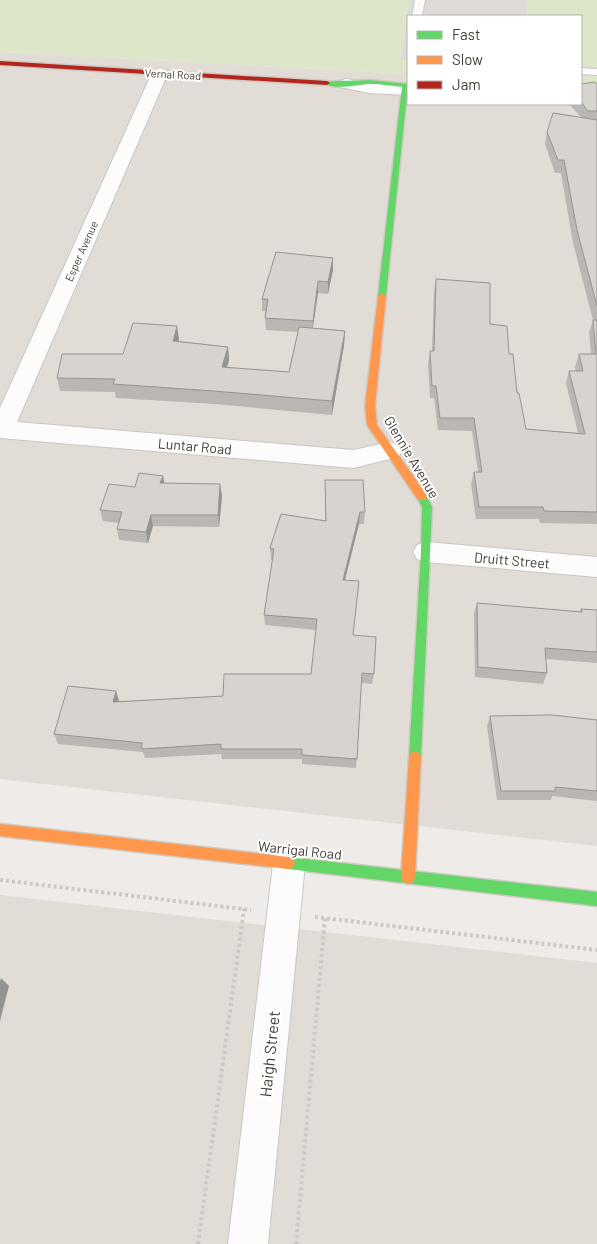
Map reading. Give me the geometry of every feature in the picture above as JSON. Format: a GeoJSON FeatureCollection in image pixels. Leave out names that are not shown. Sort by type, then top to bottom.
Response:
{"type":"FeatureCollection","features":[{"type":"Feature","properties":{"kind":"main road","name":"Vernal Road"},"geometry":{"type":"LineString","coordinates":[[0,63],[346,84]]}},
{"type":"Feature","properties":{"kind":"main road","name":"Glennie Avenue"},"geometry":{"type":"LineString","coordinates":[[406,88],[370,406],[372,424],[415,485],[427,507],[408,877]]}},
{"type":"Feature","properties":{"kind":"main road","name":"Warrigal Road"},"geometry":{"type":"LineString","coordinates":[[0,830],[597,898]]}},
{"type":"Feature","properties":{"kind":"street","name":"Esper Avenue"},"geometry":{"type":"LineString","coordinates":[[1,430],[160,73]]}},
{"type":"Feature","properties":{"kind":"street","name":"Vernal Road"},"geometry":{"type":"LineString","coordinates":[[346,84],[369,88],[406,88]]}},
{"type":"Feature","properties":{"kind":"street","name":"Luntar Road"},"geometry":{"type":"LineString","coordinates":[[1,430],[353,459],[390,452]]}},
{"type":"Feature","properties":{"kind":"street","name":"Druitt Street"},"geometry":{"type":"LineString","coordinates":[[426,552],[597,567]]}},
{"type":"Feature","properties":{"kind":"street","name":"Haigh Street"},"geometry":{"type":"LineString","coordinates":[[248,1244],[289,864]]}},
{"type":"Feature","properties":{"kind":"lane"},"geometry":{"type":"LineString","coordinates":[[417,15],[420,0]]}},
{"type":"Feature","properties":{"kind":"lane"},"geometry":{"type":"LineString","coordinates":[[582,71],[597,72]]}},
{"type":"Feature","properties":{"kind":"path"},"geometry":{"type":"LineString","coordinates":[[198,1244],[244,909]]}},
{"type":"Feature","properties":{"kind":"path"},"geometry":{"type":"LineString","coordinates":[[296,1244],[325,918]]}},
{"type":"Feature","properties":{"kind":"shaded area"},"geometry":{"type":"Polygon","coordinates":[[[410,0],[527,0],[527,15],[408,15],[410,0]]]}},
{"type":"Feature","properties":{"kind":"shaded area"},"geometry":{"type":"Polygon","coordinates":[[[407,20],[407,59],[401,60],[407,20]]]}},
{"type":"Feature","properties":{"kind":"shaded area"},"geometry":{"type":"Polygon","coordinates":[[[0,52],[407,74],[407,105],[582,105],[582,83],[597,84],[597,846],[0,779],[0,52]]]}},
{"type":"Feature","properties":{"kind":"shaded area"},"geometry":{"type":"Polygon","coordinates":[[[0,895],[597,963],[597,1244],[0,1244],[0,895]]]}},
{"type":"Feature","properties":{"kind":"green space"},"geometry":{"type":"Polygon","coordinates":[[[0,0],[597,0],[597,84],[582,83],[582,15],[407,15],[407,74],[0,52],[0,0]]]}},
{"type":"Feature","properties":{"kind":"building"},"geometry":{"type":"Polygon","coordinates":[[[595,82],[597,84],[597,111],[588,111],[582,103],[582,84],[595,82]]]}},
{"type":"Feature","properties":{"kind":"building"},"geometry":{"type":"Polygon","coordinates":[[[553,113],[597,120],[597,306],[577,230],[564,160],[558,160],[547,132],[553,113]]]}},
{"type":"Feature","properties":{"kind":"building"},"geometry":{"type":"Polygon","coordinates":[[[276,252],[333,258],[328,282],[318,281],[313,321],[265,318],[268,299],[262,299],[276,252]]]}},
{"type":"Feature","properties":{"kind":"building"},"geometry":{"type":"Polygon","coordinates":[[[436,279],[490,283],[490,324],[507,326],[509,354],[513,354],[517,393],[519,393],[526,429],[585,434],[569,371],[583,371],[579,354],[596,354],[593,320],[597,320],[597,512],[544,511],[543,507],[479,507],[474,472],[482,472],[474,418],[440,418],[436,386],[432,386],[430,351],[434,351],[436,279]]]}},
{"type":"Feature","properties":{"kind":"building"},"geometry":{"type":"Polygon","coordinates":[[[133,323],[177,326],[173,341],[228,347],[222,367],[289,372],[299,327],[345,331],[332,401],[113,384],[115,379],[57,378],[62,354],[123,354],[133,323]]]}},
{"type":"Feature","properties":{"kind":"building"},"geometry":{"type":"Polygon","coordinates":[[[139,473],[163,476],[160,483],[220,484],[218,515],[151,515],[146,532],[117,529],[122,512],[100,510],[109,484],[135,487],[139,473]]]}},
{"type":"Feature","properties":{"kind":"building"},"geometry":{"type":"Polygon","coordinates":[[[325,480],[363,480],[365,512],[360,512],[343,580],[359,581],[353,635],[376,637],[374,674],[362,673],[357,759],[302,755],[302,749],[221,749],[221,744],[142,749],[142,743],[54,734],[68,686],[116,691],[113,702],[223,696],[224,674],[311,674],[317,619],[264,615],[274,549],[270,548],[281,514],[326,521],[325,480]]]}},
{"type":"Feature","properties":{"kind":"building"},"geometry":{"type":"Polygon","coordinates":[[[477,603],[582,612],[581,609],[597,610],[597,652],[545,648],[547,673],[478,667],[477,603]]]}},
{"type":"Feature","properties":{"kind":"building"},"geometry":{"type":"Polygon","coordinates":[[[552,715],[597,720],[597,791],[555,787],[555,791],[501,791],[490,716],[552,715]]]}},
{"type":"Feature","properties":{"kind":"traffic: fast"},"geometry":{"type":"LineString","coordinates":[[327,83],[369,82],[406,85],[382,296]]}},
{"type":"Feature","properties":{"kind":"traffic: fast"},"geometry":{"type":"LineString","coordinates":[[415,757],[426,552],[427,507],[422,497]]}},
{"type":"Feature","properties":{"kind":"traffic: fast"},"geometry":{"type":"LineString","coordinates":[[288,863],[597,899]]}},
{"type":"Feature","properties":{"kind":"traffic: slow"},"geometry":{"type":"LineString","coordinates":[[382,296],[370,406],[372,425],[422,497]]}},
{"type":"Feature","properties":{"kind":"traffic: slow"},"geometry":{"type":"LineString","coordinates":[[408,877],[415,757]]}},
{"type":"Feature","properties":{"kind":"traffic: slow"},"geometry":{"type":"LineString","coordinates":[[0,830],[288,863]]}},
{"type":"Feature","properties":{"kind":"traffic: jam"},"geometry":{"type":"LineString","coordinates":[[0,63],[327,83]]}}]}
